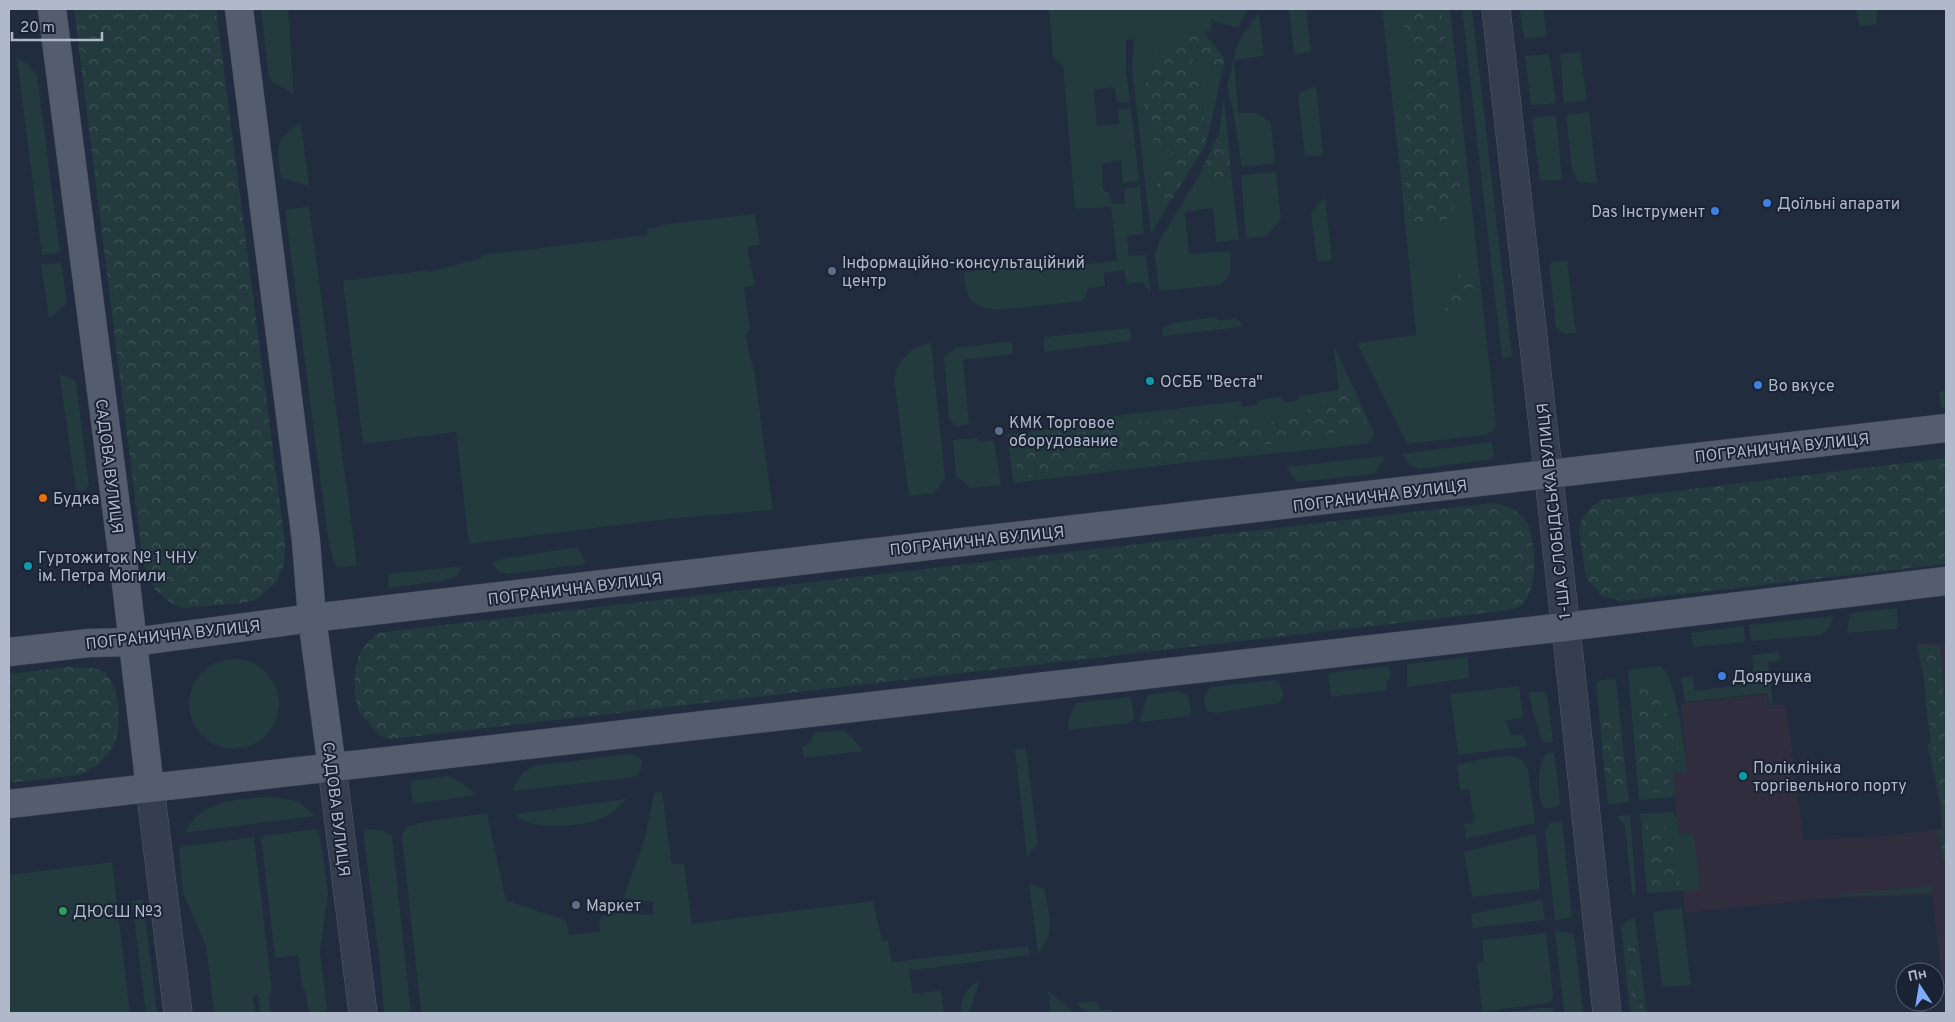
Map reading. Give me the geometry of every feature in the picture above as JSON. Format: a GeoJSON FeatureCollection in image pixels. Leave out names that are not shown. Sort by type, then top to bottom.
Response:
{"type":"FeatureCollection","features":[{"type":"Feature","properties":{"kind":"main road","name":"САДОВА ВУЛИЦЯ"},"geometry":{"type":"LineString","coordinates":[[52,9],[150,788]]}},
{"type":"Feature","properties":{"kind":"main road","name":"САДОВА ВУЛИЦЯ"},"geometry":{"type":"LineString","coordinates":[[239,9],[306,541],[312,618],[332,768]]}},
{"type":"Feature","properties":{"kind":"main road","name":"ПОГРАНИЧНА ВУЛИЦЯ"},"geometry":{"type":"LineString","coordinates":[[9,652],[89,643],[133,642],[312,618],[1946,428]]}},
{"type":"Feature","properties":{"kind":"main road"},"geometry":{"type":"LineString","coordinates":[[9,804],[1565,627],[1946,581]]}},
{"type":"Feature","properties":{"kind":"street","name":"1-ША СЛОБІДСЬКА ВУЛИЦЯ"},"geometry":{"type":"LineString","coordinates":[[1496,9],[1607,1013]]}},
{"type":"Feature","properties":{"kind":"street","name":"САДОВА ВУЛИЦЯ"},"geometry":{"type":"LineString","coordinates":[[332,768],[362,1013]]}},
{"type":"Feature","properties":{"kind":"street","name":"САДОВА ВУЛИЦЯ"},"geometry":{"type":"LineString","coordinates":[[150,788],[178,1013]]}},
{"type":"Feature","properties":{"kind":"shaded area"},"geometry":{"type":"Polygon","coordinates":[[[1946,642],[1946,1013],[1945,962],[1940,962],[1932,895],[1827,898],[1685,913],[1673,774],[1687,771],[1681,704],[1767,694],[1768,705],[1786,705],[1804,840],[1873,837],[1942,829],[1940,808],[1927,744],[1930,742],[1923,674],[1915,643],[1946,642]]]}},
{"type":"Feature","properties":{"kind":"green space"},"geometry":{"type":"Polygon","coordinates":[[[74,9],[216,9],[285,543],[284,565],[276,582],[256,600],[182,608],[173,604],[155,590],[143,563],[74,9]]]}},
{"type":"Feature","properties":{"kind":"green space"},"geometry":{"type":"Polygon","coordinates":[[[261,9],[288,9],[294,95],[269,79],[261,9]]]}},
{"type":"Feature","properties":{"kind":"green space"},"geometry":{"type":"Polygon","coordinates":[[[1049,9],[1248,9],[1238,28],[1216,22],[1211,18],[1212,31],[1186,34],[1181,49],[1159,48],[1163,59],[1154,61],[1144,91],[1147,126],[1152,131],[1154,139],[1181,149],[1181,151],[1166,153],[1158,193],[1170,202],[1151,234],[1132,69],[1134,39],[1126,40],[1126,68],[1130,102],[1117,102],[1115,87],[1094,90],[1097,126],[1119,124],[1118,109],[1131,108],[1139,181],[1123,183],[1121,160],[1102,164],[1103,190],[1108,192],[1113,204],[1125,204],[1124,189],[1140,186],[1144,234],[1127,236],[1129,256],[1146,255],[1150,292],[1142,282],[1127,284],[1124,270],[1104,273],[1105,286],[1089,288],[1083,301],[997,310],[988,309],[975,304],[971,300],[966,289],[964,272],[1044,264],[1045,268],[1117,261],[1111,207],[1075,209],[1063,65],[1053,58],[1049,9]]]}},
{"type":"Feature","properties":{"kind":"green space"},"geometry":{"type":"Polygon","coordinates":[[[1289,9],[1306,9],[1311,52],[1294,55],[1289,9]]]}},
{"type":"Feature","properties":{"kind":"green space"},"geometry":{"type":"Polygon","coordinates":[[[1382,9],[1450,9],[1496,424],[1493,432],[1484,435],[1407,444],[1357,343],[1416,335],[1382,9]]]}},
{"type":"Feature","properties":{"kind":"green space"},"geometry":{"type":"Polygon","coordinates":[[[1395,9],[1441,9],[1448,66],[1447,101],[1459,168],[1460,189],[1449,217],[1441,223],[1417,222],[1412,218],[1409,210],[1405,176],[1404,132],[1415,63],[1409,37],[1395,9]]]}},
{"type":"Feature","properties":{"kind":"green space"},"geometry":{"type":"Polygon","coordinates":[[[1462,9],[1472,9],[1512,356],[1502,358],[1462,9]]]}},
{"type":"Feature","properties":{"kind":"green space"},"geometry":{"type":"Polygon","coordinates":[[[1520,9],[1543,9],[1547,36],[1524,39],[1520,9]]]}},
{"type":"Feature","properties":{"kind":"green space"},"geometry":{"type":"Polygon","coordinates":[[[1856,9],[1877,9],[1876,25],[1859,26],[1856,9]]]}},
{"type":"Feature","properties":{"kind":"green space"},"geometry":{"type":"Polygon","coordinates":[[[1259,12],[1264,56],[1234,60],[1238,113],[1258,113],[1271,123],[1275,163],[1242,167],[1234,115],[1227,87],[1236,49],[1242,36],[1259,12]]]}},
{"type":"Feature","properties":{"kind":"green space"},"geometry":{"type":"Polygon","coordinates":[[[1204,32],[1224,58],[1224,64],[1215,66],[1204,65],[1197,56],[1194,57],[1193,62],[1188,66],[1189,71],[1197,72],[1200,77],[1206,145],[1170,202],[1158,193],[1157,173],[1164,164],[1163,155],[1181,151],[1180,149],[1155,151],[1152,131],[1147,126],[1144,103],[1145,85],[1154,61],[1162,58],[1159,43],[1170,43],[1181,49],[1181,41],[1186,34],[1204,32]]]}},
{"type":"Feature","properties":{"kind":"green space"},"geometry":{"type":"Polygon","coordinates":[[[1580,52],[1587,100],[1564,103],[1560,54],[1580,52]]]}},
{"type":"Feature","properties":{"kind":"green space"},"geometry":{"type":"Polygon","coordinates":[[[1549,54],[1556,103],[1531,105],[1525,56],[1549,54]]]}},
{"type":"Feature","properties":{"kind":"green space"},"geometry":{"type":"Polygon","coordinates":[[[1197,55],[1212,67],[1224,64],[1206,145],[1200,77],[1189,71],[1188,66],[1197,55]]]}},
{"type":"Feature","properties":{"kind":"green space"},"geometry":{"type":"Polygon","coordinates":[[[17,59],[27,64],[37,75],[60,253],[42,255],[17,59]]]}},
{"type":"Feature","properties":{"kind":"green space"},"geometry":{"type":"Polygon","coordinates":[[[1316,86],[1323,155],[1305,157],[1298,94],[1316,86]]]}},
{"type":"Feature","properties":{"kind":"green space"},"geometry":{"type":"Polygon","coordinates":[[[1224,95],[1229,148],[1212,148],[1219,133],[1224,95]]]}},
{"type":"Feature","properties":{"kind":"green space"},"geometry":{"type":"Polygon","coordinates":[[[1589,112],[1597,183],[1577,181],[1572,167],[1566,115],[1589,112]]]}},
{"type":"Feature","properties":{"kind":"green space"},"geometry":{"type":"Polygon","coordinates":[[[1556,116],[1562,180],[1540,181],[1532,117],[1556,116]]]}},
{"type":"Feature","properties":{"kind":"green space"},"geometry":{"type":"Polygon","coordinates":[[[301,123],[309,186],[281,178],[278,152],[281,140],[285,134],[301,123]]]}},
{"type":"Feature","properties":{"kind":"green space"},"geometry":{"type":"Polygon","coordinates":[[[1212,148],[1229,148],[1232,183],[1220,186],[1198,177],[1212,148]]]}},
{"type":"Feature","properties":{"kind":"green space"},"geometry":{"type":"Polygon","coordinates":[[[1276,172],[1281,219],[1266,236],[1246,239],[1241,175],[1276,172]]]}},
{"type":"Feature","properties":{"kind":"green space"},"geometry":{"type":"Polygon","coordinates":[[[1198,177],[1220,186],[1232,183],[1239,240],[1216,242],[1213,208],[1185,212],[1189,254],[1231,251],[1230,275],[1220,285],[1159,291],[1155,254],[1160,240],[1198,177]]]}},
{"type":"Feature","properties":{"kind":"green space"},"geometry":{"type":"Polygon","coordinates":[[[1325,197],[1332,260],[1317,262],[1311,212],[1325,197]]]}},
{"type":"Feature","properties":{"kind":"green space"},"geometry":{"type":"Polygon","coordinates":[[[309,206],[357,565],[337,568],[333,560],[328,538],[285,210],[309,206]]]}},
{"type":"Feature","properties":{"kind":"green space"},"geometry":{"type":"Polygon","coordinates":[[[755,214],[760,245],[747,247],[755,285],[744,287],[750,330],[746,334],[750,359],[753,363],[773,510],[666,519],[469,544],[456,432],[363,444],[343,281],[429,270],[429,272],[479,259],[483,255],[647,235],[647,229],[660,227],[660,225],[755,214]]]}},
{"type":"Feature","properties":{"kind":"green space"},"geometry":{"type":"Polygon","coordinates":[[[1567,260],[1576,333],[1564,334],[1556,328],[1549,263],[1567,260]]]}},
{"type":"Feature","properties":{"kind":"green space"},"geometry":{"type":"Polygon","coordinates":[[[61,262],[67,303],[49,318],[41,265],[61,262]]]}},
{"type":"Feature","properties":{"kind":"green space"},"geometry":{"type":"Polygon","coordinates":[[[1466,267],[1475,279],[1472,299],[1469,305],[1460,312],[1446,310],[1446,299],[1451,286],[1466,267]]]}},
{"type":"Feature","properties":{"kind":"green space"},"geometry":{"type":"Polygon","coordinates":[[[1215,317],[1220,321],[1235,318],[1242,323],[1242,327],[1163,336],[1162,327],[1172,323],[1215,317]]]}},
{"type":"Feature","properties":{"kind":"green space"},"geometry":{"type":"Polygon","coordinates":[[[1130,328],[1131,341],[1044,352],[1044,337],[1130,328]]]}},
{"type":"Feature","properties":{"kind":"green space"},"geometry":{"type":"Polygon","coordinates":[[[1012,341],[1013,354],[963,360],[969,424],[957,427],[949,418],[944,357],[956,348],[1012,341]]]}},
{"type":"Feature","properties":{"kind":"green space"},"geometry":{"type":"Polygon","coordinates":[[[931,343],[945,478],[934,493],[909,496],[894,379],[895,372],[906,355],[924,344],[931,343]]]}},
{"type":"Feature","properties":{"kind":"green space"},"geometry":{"type":"Polygon","coordinates":[[[1333,343],[1375,435],[1367,444],[1013,483],[1007,434],[1097,424],[1096,418],[1241,401],[1242,407],[1258,405],[1257,400],[1282,397],[1284,402],[1299,400],[1299,396],[1339,390],[1333,343]]]}},
{"type":"Feature","properties":{"kind":"green space"},"geometry":{"type":"Polygon","coordinates":[[[59,373],[76,381],[89,486],[82,492],[76,490],[59,373]]]}},
{"type":"Feature","properties":{"kind":"green space"},"geometry":{"type":"Polygon","coordinates":[[[1946,391],[1946,408],[1941,408],[1939,392],[1946,391]]]}},
{"type":"Feature","properties":{"kind":"green space"},"geometry":{"type":"Polygon","coordinates":[[[1350,394],[1367,422],[1358,428],[1291,442],[1256,445],[1176,459],[1122,463],[1020,478],[1014,454],[1016,442],[1024,438],[1058,432],[1112,430],[1122,423],[1139,421],[1162,424],[1180,414],[1225,412],[1239,414],[1250,421],[1265,424],[1289,418],[1306,411],[1317,402],[1331,397],[1350,394]]]}},
{"type":"Feature","properties":{"kind":"green space"},"geometry":{"type":"Polygon","coordinates":[[[977,438],[978,442],[994,440],[1001,485],[971,488],[956,476],[953,440],[977,438]]]}},
{"type":"Feature","properties":{"kind":"green space"},"geometry":{"type":"Polygon","coordinates":[[[1492,442],[1494,459],[1418,469],[1408,463],[1402,454],[1492,442]]]}},
{"type":"Feature","properties":{"kind":"green space"},"geometry":{"type":"Polygon","coordinates":[[[1384,456],[1383,462],[1374,474],[1297,482],[1286,467],[1384,456]]]}},
{"type":"Feature","properties":{"kind":"green space"},"geometry":{"type":"Polygon","coordinates":[[[1946,458],[1946,564],[1622,601],[1602,596],[1586,578],[1579,530],[1582,519],[1593,505],[1602,500],[1946,458]]]}},
{"type":"Feature","properties":{"kind":"green space"},"geometry":{"type":"Polygon","coordinates":[[[1491,503],[1511,508],[1520,514],[1530,531],[1534,552],[1531,588],[1522,604],[1513,609],[391,739],[379,736],[359,712],[355,695],[355,670],[359,654],[376,634],[384,632],[1491,503]]]}},
{"type":"Feature","properties":{"kind":"green space"},"geometry":{"type":"Polygon","coordinates":[[[578,547],[586,564],[508,574],[499,572],[492,562],[506,558],[578,547]]]}},
{"type":"Feature","properties":{"kind":"green space"},"geometry":{"type":"Polygon","coordinates":[[[463,566],[457,576],[442,581],[388,588],[389,574],[463,566]]]}},
{"type":"Feature","properties":{"kind":"green space"},"geometry":{"type":"Polygon","coordinates":[[[1897,608],[1898,629],[1847,633],[1850,613],[1897,608]]]}},
{"type":"Feature","properties":{"kind":"green space"},"geometry":{"type":"Polygon","coordinates":[[[1833,616],[1829,629],[1820,635],[1751,641],[1749,625],[1833,616]]]}},
{"type":"Feature","properties":{"kind":"green space"},"geometry":{"type":"Polygon","coordinates":[[[1744,626],[1745,642],[1693,647],[1691,633],[1744,626]]]}},
{"type":"Feature","properties":{"kind":"green space"},"geometry":{"type":"Polygon","coordinates":[[[1917,645],[1940,645],[1946,709],[1946,858],[1943,859],[1937,830],[1943,829],[1941,808],[1928,744],[1931,742],[1924,676],[1917,645]]]}},
{"type":"Feature","properties":{"kind":"green space"},"geometry":{"type":"Polygon","coordinates":[[[1927,648],[1939,653],[1946,729],[1946,822],[1938,772],[1932,750],[1935,745],[1930,722],[1929,682],[1923,661],[1922,649],[1927,648]]]}},
{"type":"Feature","properties":{"kind":"green space"},"geometry":{"type":"Polygon","coordinates":[[[1779,652],[1781,660],[1768,662],[1773,704],[1769,704],[1767,693],[1685,702],[1681,678],[1692,676],[1695,691],[1755,683],[1752,655],[1779,652]]]}},
{"type":"Feature","properties":{"kind":"green space"},"geometry":{"type":"Polygon","coordinates":[[[1468,657],[1469,678],[1407,687],[1407,664],[1468,657]]]}},
{"type":"Feature","properties":{"kind":"green space"},"geometry":{"type":"Polygon","coordinates":[[[234,659],[251,663],[266,672],[275,687],[279,704],[275,721],[266,736],[251,745],[234,749],[217,745],[202,736],[193,721],[189,704],[193,687],[202,672],[217,663],[234,659]]]}},
{"type":"Feature","properties":{"kind":"green space"},"geometry":{"type":"Polygon","coordinates":[[[1388,666],[1391,673],[1390,678],[1386,682],[1388,690],[1331,697],[1328,673],[1388,666]]]}},
{"type":"Feature","properties":{"kind":"green space"},"geometry":{"type":"Polygon","coordinates":[[[1660,666],[1666,673],[1676,698],[1687,771],[1673,774],[1675,794],[1670,798],[1639,800],[1628,670],[1660,666]]]}},
{"type":"Feature","properties":{"kind":"green space"},"geometry":{"type":"Polygon","coordinates":[[[66,667],[93,668],[105,672],[113,684],[118,703],[119,725],[115,745],[98,765],[79,775],[9,783],[9,674],[66,667]]]}},
{"type":"Feature","properties":{"kind":"green space"},"geometry":{"type":"Polygon","coordinates":[[[1609,678],[1616,680],[1629,802],[1608,804],[1596,682],[1609,678]]]}},
{"type":"Feature","properties":{"kind":"green space"},"geometry":{"type":"Polygon","coordinates":[[[1639,678],[1647,685],[1668,715],[1673,727],[1678,750],[1677,763],[1671,771],[1668,788],[1656,793],[1648,790],[1641,779],[1636,710],[1639,678]]]}},
{"type":"Feature","properties":{"kind":"green space"},"geometry":{"type":"Polygon","coordinates":[[[1277,680],[1283,691],[1279,703],[1216,713],[1208,712],[1206,709],[1206,693],[1210,687],[1277,680]]]}},
{"type":"Feature","properties":{"kind":"green space"},"geometry":{"type":"Polygon","coordinates":[[[1519,686],[1523,717],[1506,721],[1511,736],[1521,734],[1523,739],[1526,739],[1527,746],[1458,755],[1450,694],[1519,686]]]}},
{"type":"Feature","properties":{"kind":"green space"},"geometry":{"type":"Polygon","coordinates":[[[1176,691],[1188,695],[1190,716],[1139,721],[1148,695],[1176,691]]]}},
{"type":"Feature","properties":{"kind":"green space"},"geometry":{"type":"Polygon","coordinates":[[[1529,692],[1547,693],[1553,742],[1542,742],[1529,692]]]}},
{"type":"Feature","properties":{"kind":"green space"},"geometry":{"type":"Polygon","coordinates":[[[1131,697],[1134,718],[1129,723],[1068,730],[1069,718],[1076,703],[1131,697]]]}},
{"type":"Feature","properties":{"kind":"green space"},"geometry":{"type":"Polygon","coordinates":[[[1604,716],[1614,719],[1619,735],[1623,772],[1620,798],[1612,795],[1606,779],[1602,744],[1604,716]]]}},
{"type":"Feature","properties":{"kind":"green space"},"geometry":{"type":"Polygon","coordinates":[[[844,730],[864,751],[804,758],[802,748],[810,742],[814,733],[844,730]]]}},
{"type":"Feature","properties":{"kind":"green space"},"geometry":{"type":"Polygon","coordinates":[[[1026,748],[1038,844],[1027,856],[1015,750],[1026,748]]]}},
{"type":"Feature","properties":{"kind":"green space"},"geometry":{"type":"Polygon","coordinates":[[[1554,753],[1560,802],[1558,806],[1545,809],[1540,797],[1539,775],[1545,755],[1554,753]]]}},
{"type":"Feature","properties":{"kind":"green space"},"geometry":{"type":"Polygon","coordinates":[[[628,754],[638,756],[642,761],[641,769],[636,777],[513,791],[520,776],[533,766],[628,754]]]}},
{"type":"Feature","properties":{"kind":"green space"},"geometry":{"type":"Polygon","coordinates":[[[1511,756],[1522,760],[1528,769],[1535,823],[1466,839],[1464,824],[1474,822],[1469,789],[1460,790],[1457,764],[1511,756]]]}},
{"type":"Feature","properties":{"kind":"green space"},"geometry":{"type":"Polygon","coordinates":[[[448,776],[462,783],[477,795],[413,804],[410,781],[448,776]]]}},
{"type":"Feature","properties":{"kind":"green space"},"geometry":{"type":"Polygon","coordinates":[[[662,792],[672,865],[684,863],[692,924],[873,901],[882,941],[888,941],[892,962],[1028,946],[1030,955],[914,970],[909,968],[913,994],[941,990],[944,1013],[421,1013],[402,836],[407,826],[487,813],[507,901],[566,920],[569,935],[600,932],[599,919],[607,913],[653,915],[653,902],[623,898],[644,842],[654,793],[662,792]]]}},
{"type":"Feature","properties":{"kind":"green space"},"geometry":{"type":"Polygon","coordinates":[[[270,797],[298,801],[314,816],[184,833],[191,822],[200,814],[221,803],[270,797]]]}},
{"type":"Feature","properties":{"kind":"green space"},"geometry":{"type":"Polygon","coordinates":[[[626,799],[606,817],[567,826],[530,823],[515,814],[626,799]]]}},
{"type":"Feature","properties":{"kind":"green space"},"geometry":{"type":"Polygon","coordinates":[[[1672,812],[1677,819],[1679,834],[1694,833],[1700,890],[1647,893],[1640,814],[1672,812]]]}},
{"type":"Feature","properties":{"kind":"green space"},"geometry":{"type":"Polygon","coordinates":[[[1630,814],[1636,895],[1632,895],[1625,826],[1617,816],[1630,814]]]}},
{"type":"Feature","properties":{"kind":"green space"},"geometry":{"type":"Polygon","coordinates":[[[1655,818],[1664,825],[1670,835],[1680,877],[1679,884],[1675,888],[1656,888],[1651,885],[1645,822],[1655,818]]]}},
{"type":"Feature","properties":{"kind":"green space"},"geometry":{"type":"Polygon","coordinates":[[[1562,821],[1572,917],[1555,920],[1545,830],[1551,822],[1562,821]]]}},
{"type":"Feature","properties":{"kind":"green space"},"geometry":{"type":"Polygon","coordinates":[[[1946,827],[1946,856],[1943,856],[1940,835],[1945,831],[1946,827]]]}},
{"type":"Feature","properties":{"kind":"green space"},"geometry":{"type":"Polygon","coordinates":[[[318,829],[328,894],[320,952],[327,1010],[309,1013],[306,992],[302,988],[298,955],[275,958],[261,836],[318,829]]]}},
{"type":"Feature","properties":{"kind":"green space"},"geometry":{"type":"Polygon","coordinates":[[[364,829],[382,830],[392,836],[411,1013],[384,1013],[364,829]]]}},
{"type":"Feature","properties":{"kind":"green space"},"geometry":{"type":"Polygon","coordinates":[[[1536,834],[1540,889],[1472,897],[1464,852],[1536,834]]]}},
{"type":"Feature","properties":{"kind":"green space"},"geometry":{"type":"Polygon","coordinates":[[[254,837],[272,990],[269,995],[271,1013],[260,1013],[258,995],[253,996],[255,1013],[214,1013],[206,946],[183,893],[180,847],[254,837]]]}},
{"type":"Feature","properties":{"kind":"green space","name":"ДЮСШ №3"},"geometry":{"type":"Polygon","coordinates":[[[112,862],[130,1013],[9,1013],[9,875],[112,862]]]}},
{"type":"Feature","properties":{"kind":"green space"},"geometry":{"type":"Polygon","coordinates":[[[1029,883],[1044,889],[1049,915],[1050,931],[1044,946],[1038,954],[1029,883]]]}},
{"type":"Feature","properties":{"kind":"green space"},"geometry":{"type":"Polygon","coordinates":[[[1932,886],[1932,893],[1838,897],[1838,895],[1932,886]]]}},
{"type":"Feature","properties":{"kind":"green space"},"geometry":{"type":"Polygon","coordinates":[[[143,899],[157,1013],[146,1013],[132,901],[143,899]]]}},
{"type":"Feature","properties":{"kind":"green space"},"geometry":{"type":"Polygon","coordinates":[[[1542,900],[1545,920],[1473,928],[1471,914],[1542,900]]]}},
{"type":"Feature","properties":{"kind":"green space"},"geometry":{"type":"Polygon","coordinates":[[[1682,908],[1691,985],[1662,987],[1653,912],[1682,908]]]}},
{"type":"Feature","properties":{"kind":"green space"},"geometry":{"type":"Polygon","coordinates":[[[1635,917],[1647,1013],[1630,1013],[1621,925],[1635,917]]]}},
{"type":"Feature","properties":{"kind":"green space"},"geometry":{"type":"Polygon","coordinates":[[[1628,930],[1634,943],[1644,1013],[1633,1013],[1627,940],[1628,930]]]}},
{"type":"Feature","properties":{"kind":"green space"},"geometry":{"type":"Polygon","coordinates":[[[1555,931],[1574,933],[1583,1013],[1564,1013],[1555,931]]]}},
{"type":"Feature","properties":{"kind":"green space"},"geometry":{"type":"Polygon","coordinates":[[[1546,933],[1552,1000],[1548,1003],[1482,1012],[1477,963],[1484,962],[1482,940],[1546,933]]]}},
{"type":"Feature","properties":{"kind":"green space"},"geometry":{"type":"Polygon","coordinates":[[[980,980],[969,1013],[961,1013],[965,994],[971,986],[980,980]]]}},
{"type":"Feature","properties":{"kind":"green space"},"geometry":{"type":"Polygon","coordinates":[[[1048,991],[1076,1013],[1051,1013],[1048,991]]]}},
{"type":"Feature","properties":{"kind":"green space"},"geometry":{"type":"Polygon","coordinates":[[[1098,1001],[1099,1010],[1112,1009],[1112,1013],[1088,1013],[1075,1003],[1098,1001]]]}},
{"type":"Feature","properties":{"kind":"green space"},"geometry":{"type":"Polygon","coordinates":[[[1553,1008],[1555,1013],[1504,1013],[1553,1008]]]}},
{"type":"Feature","properties":{"kind":"place","name":"Доїльні апарати"},"geometry":{"type":"Point","coordinates":[1767,203]}},
{"type":"Feature","properties":{"kind":"place","name":"Das Інструмент"},"geometry":{"type":"Point","coordinates":[1715,211]}},
{"type":"Feature","properties":{"kind":"place","name":"Інформаційно-консультаційний центр"},"geometry":{"type":"Point","coordinates":[832,271]}},
{"type":"Feature","properties":{"kind":"place","name":"ОСББ \"Веста\""},"geometry":{"type":"Point","coordinates":[1150,381]}},
{"type":"Feature","properties":{"kind":"place","name":"Во вкусе"},"geometry":{"type":"Point","coordinates":[1758,385]}},
{"type":"Feature","properties":{"kind":"place","name":"КМК Торговое оборудование"},"geometry":{"type":"Point","coordinates":[999,431]}},
{"type":"Feature","properties":{"kind":"place","name":"Будка"},"geometry":{"type":"Point","coordinates":[43,498]}},
{"type":"Feature","properties":{"kind":"place","name":"Гуртожиток № 1 ЧНУ ім. Петра Могили"},"geometry":{"type":"Point","coordinates":[28,566]}},
{"type":"Feature","properties":{"kind":"place","name":"Доярушка"},"geometry":{"type":"Point","coordinates":[1722,676]}},
{"type":"Feature","properties":{"kind":"place","name":"Поліклініка торгівельного порту"},"geometry":{"type":"Point","coordinates":[1743,776]}},
{"type":"Feature","properties":{"kind":"place","name":"Маркет"},"geometry":{"type":"Point","coordinates":[576,905]}},
{"type":"Feature","properties":{"kind":"place","name":"ДЮСШ №3"},"geometry":{"type":"Point","coordinates":[63,911]}}]}
